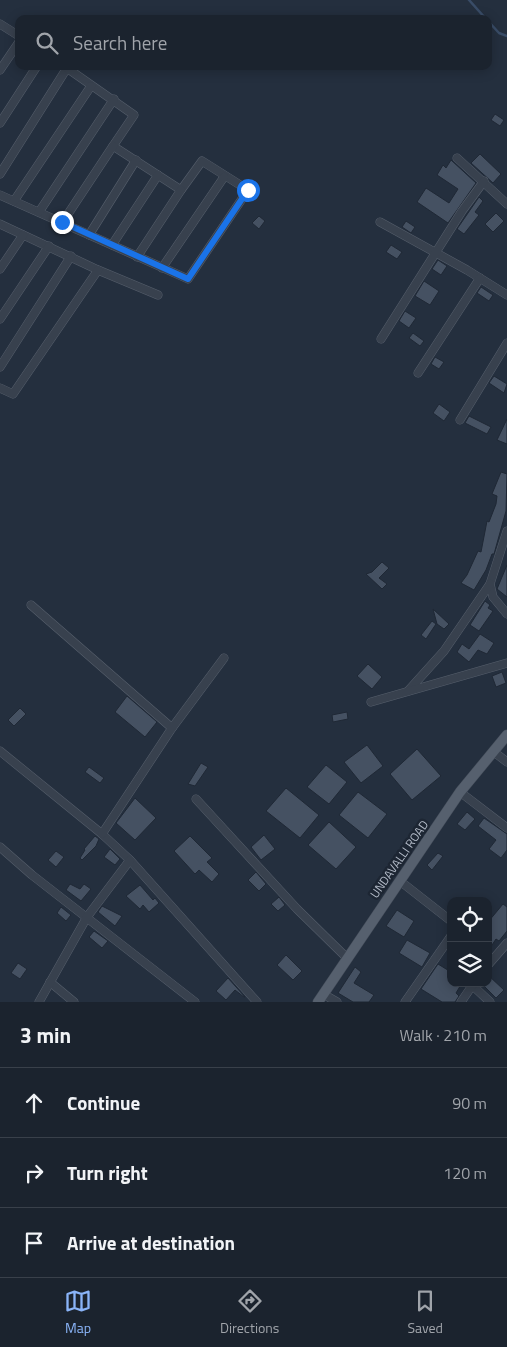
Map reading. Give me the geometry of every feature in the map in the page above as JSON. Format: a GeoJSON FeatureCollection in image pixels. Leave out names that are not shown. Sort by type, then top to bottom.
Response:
{"type":"FeatureCollection","features":[{"type":"Feature","properties":{"kind":"main road","name":"UNDAVALLI ROAD"},"geometry":{"type":"LineString","coordinates":[[321,998],[346,957],[460,792],[507,735]]}},
{"type":"Feature","properties":{"kind":"street"},"geometry":{"type":"LineString","coordinates":[[0,24],[15,33]]}},
{"type":"Feature","properties":{"kind":"street"},"geometry":{"type":"LineString","coordinates":[[0,70],[15,48]]}},
{"type":"Feature","properties":{"kind":"street"},"geometry":{"type":"LineString","coordinates":[[0,123],[34,70]]}},
{"type":"Feature","properties":{"kind":"street"},"geometry":{"type":"LineString","coordinates":[[0,174],[64,70]]}},
{"type":"Feature","properties":{"kind":"street"},"geometry":{"type":"LineString","coordinates":[[62,222],[134,115],[114,99],[91,86],[70,70]]}},
{"type":"Feature","properties":{"kind":"street"},"geometry":{"type":"LineString","coordinates":[[14,201],[91,86]]}},
{"type":"Feature","properties":{"kind":"street"},"geometry":{"type":"LineString","coordinates":[[39,212],[114,99]]}},
{"type":"Feature","properties":{"kind":"street"},"geometry":{"type":"LineString","coordinates":[[113,146],[181,190]]}},
{"type":"Feature","properties":{"kind":"street"},"geometry":{"type":"LineString","coordinates":[[457,158],[507,204]]}},
{"type":"Feature","properties":{"kind":"street"},"geometry":{"type":"LineString","coordinates":[[89,235],[136,160]]}},
{"type":"Feature","properties":{"kind":"street"},"geometry":{"type":"LineString","coordinates":[[0,195],[137,257],[188,279],[248,190],[202,162],[181,190],[137,257]]}},
{"type":"Feature","properties":{"kind":"street"},"geometry":{"type":"LineString","coordinates":[[112,245],[158,175]]}},
{"type":"Feature","properties":{"kind":"street"},"geometry":{"type":"LineString","coordinates":[[162,268],[224,176]]}},
{"type":"Feature","properties":{"kind":"street"},"geometry":{"type":"LineString","coordinates":[[381,339],[462,212],[484,182]]}},
{"type":"Feature","properties":{"kind":"street"},"geometry":{"type":"LineString","coordinates":[[380,222],[507,295]]}},
{"type":"Feature","properties":{"kind":"street"},"geometry":{"type":"LineString","coordinates":[[0,224],[98,270],[158,295]]}},
{"type":"Feature","properties":{"kind":"street"},"geometry":{"type":"LineString","coordinates":[[0,269],[23,235]]}},
{"type":"Feature","properties":{"kind":"street"},"geometry":{"type":"LineString","coordinates":[[0,319],[48,246]]}},
{"type":"Feature","properties":{"kind":"street"},"geometry":{"type":"LineString","coordinates":[[0,366],[70,256]]}},
{"type":"Feature","properties":{"kind":"street"},"geometry":{"type":"LineString","coordinates":[[0,388],[13,394],[98,270]]}},
{"type":"Feature","properties":{"kind":"street"},"geometry":{"type":"LineString","coordinates":[[418,372],[480,278]]}},
{"type":"Feature","properties":{"kind":"street"},"geometry":{"type":"LineString","coordinates":[[460,420],[507,343]]}},
{"type":"Feature","properties":{"kind":"street"},"geometry":{"type":"LineString","coordinates":[[408,691],[444,651],[490,584],[507,532]]}},
{"type":"Feature","properties":{"kind":"street"},"geometry":{"type":"LineString","coordinates":[[490,584],[493,597],[507,614]]}},
{"type":"Feature","properties":{"kind":"street"},"geometry":{"type":"LineString","coordinates":[[31,605],[172,728]]}},
{"type":"Feature","properties":{"kind":"street"},"geometry":{"type":"LineString","coordinates":[[102,834],[172,728],[224,658]]}},
{"type":"Feature","properties":{"kind":"street"},"geometry":{"type":"LineString","coordinates":[[371,702],[507,663]]}},
{"type":"Feature","properties":{"kind":"street"},"geometry":{"type":"LineString","coordinates":[[0,751],[102,834],[130,860],[257,1002]]}},
{"type":"Feature","properties":{"kind":"street"},"geometry":{"type":"LineString","coordinates":[[494,752],[507,762]]}},
{"type":"Feature","properties":{"kind":"street"},"geometry":{"type":"LineString","coordinates":[[460,792],[507,828]]}},
{"type":"Feature","properties":{"kind":"street"},"geometry":{"type":"LineString","coordinates":[[196,799],[297,909],[346,957]]}},
{"type":"Feature","properties":{"kind":"street"},"geometry":{"type":"LineString","coordinates":[[0,848],[32,876],[195,1002]]}},
{"type":"Feature","properties":{"kind":"street"},"geometry":{"type":"LineString","coordinates":[[39,1002],[87,917],[130,860]]}},
{"type":"Feature","properties":{"kind":"street"},"geometry":{"type":"LineString","coordinates":[[400,881],[447,918]]}},
{"type":"Feature","properties":{"kind":"street"},"geometry":{"type":"LineString","coordinates":[[405,1002],[447,942]]}},
{"type":"Feature","properties":{"kind":"street"},"geometry":{"type":"LineString","coordinates":[[492,961],[507,943]]}},
{"type":"Feature","properties":{"kind":"street"},"geometry":{"type":"LineString","coordinates":[[50,982],[74,1002]]}},
{"type":"Feature","properties":{"kind":"street"},"geometry":{"type":"LineString","coordinates":[[461,1002],[471,987]]}},
{"type":"Feature","properties":{"kind":"street"},"geometry":{"type":"LineString","coordinates":[[476,987],[490,1002]]}},
{"type":"Feature","properties":{"kind":"street"},"geometry":{"type":"LineString","coordinates":[[321,998],[336,1002]]}},
{"type":"Feature","properties":{"kind":"building"},"geometry":{"type":"Polygon","coordinates":[[[495,114],[504,120],[500,126],[491,120],[495,114]]]}},
{"type":"Feature","properties":{"kind":"building"},"geometry":{"type":"Polygon","coordinates":[[[480,154],[501,174],[493,183],[471,163],[480,154]]]}},
{"type":"Feature","properties":{"kind":"building"},"geometry":{"type":"Polygon","coordinates":[[[451,160],[476,183],[448,223],[417,202],[426,188],[449,203],[458,189],[437,175],[443,165],[446,168],[451,160]]]}},
{"type":"Feature","properties":{"kind":"building"},"geometry":{"type":"Polygon","coordinates":[[[479,197],[483,201],[475,212],[479,215],[464,234],[457,229],[479,197]]]}},
{"type":"Feature","properties":{"kind":"building"},"geometry":{"type":"Polygon","coordinates":[[[496,213],[504,221],[493,232],[485,224],[496,213]]]}},
{"type":"Feature","properties":{"kind":"building"},"geometry":{"type":"Polygon","coordinates":[[[259,216],[265,221],[259,229],[252,223],[259,216]]]}},
{"type":"Feature","properties":{"kind":"building"},"geometry":{"type":"Polygon","coordinates":[[[406,221],[415,227],[411,233],[402,227],[406,221]]]}},
{"type":"Feature","properties":{"kind":"building"},"geometry":{"type":"Polygon","coordinates":[[[391,245],[402,252],[397,259],[386,252],[391,245]]]}},
{"type":"Feature","properties":{"kind":"building"},"geometry":{"type":"Polygon","coordinates":[[[438,260],[447,266],[441,275],[432,269],[438,260]]]}},
{"type":"Feature","properties":{"kind":"building"},"geometry":{"type":"Polygon","coordinates":[[[424,281],[439,291],[430,305],[415,296],[424,281]]]}},
{"type":"Feature","properties":{"kind":"building"},"geometry":{"type":"Polygon","coordinates":[[[481,287],[493,295],[489,301],[477,293],[481,287]]]}},
{"type":"Feature","properties":{"kind":"building"},"geometry":{"type":"Polygon","coordinates":[[[405,311],[416,318],[409,328],[399,321],[405,311]]]}},
{"type":"Feature","properties":{"kind":"building"},"geometry":{"type":"Polygon","coordinates":[[[413,333],[424,341],[420,346],[409,338],[413,333]]]}},
{"type":"Feature","properties":{"kind":"building"},"geometry":{"type":"Polygon","coordinates":[[[435,357],[444,362],[439,369],[431,364],[435,357]]]}},
{"type":"Feature","properties":{"kind":"building"},"geometry":{"type":"Polygon","coordinates":[[[494,376],[507,384],[504,393],[489,383],[494,376]]]}},
{"type":"Feature","properties":{"kind":"building"},"geometry":{"type":"Polygon","coordinates":[[[439,404],[450,412],[444,421],[433,413],[439,404]]]}},
{"type":"Feature","properties":{"kind":"building"},"geometry":{"type":"Polygon","coordinates":[[[469,416],[491,427],[487,434],[465,423],[469,416]]]}},
{"type":"Feature","properties":{"kind":"building"},"geometry":{"type":"Polygon","coordinates":[[[507,419],[507,444],[497,440],[507,419]]]}},
{"type":"Feature","properties":{"kind":"building"},"geometry":{"type":"Polygon","coordinates":[[[501,472],[507,474],[506,511],[494,554],[492,554],[486,570],[474,590],[461,583],[467,575],[478,551],[481,552],[487,521],[489,522],[496,504],[497,496],[492,494],[501,472]]]}},
{"type":"Feature","properties":{"kind":"building"},"geometry":{"type":"Polygon","coordinates":[[[382,562],[389,568],[379,578],[387,584],[382,589],[366,574],[372,572],[382,562]]]}},
{"type":"Feature","properties":{"kind":"building"},"geometry":{"type":"Polygon","coordinates":[[[507,565],[507,597],[497,589],[507,565]]]}},
{"type":"Feature","properties":{"kind":"building"},"geometry":{"type":"Polygon","coordinates":[[[485,601],[490,605],[488,608],[493,611],[479,631],[470,625],[485,601]]]}},
{"type":"Feature","properties":{"kind":"building"},"geometry":{"type":"Polygon","coordinates":[[[433,609],[449,624],[444,629],[437,624],[433,609]]]}},
{"type":"Feature","properties":{"kind":"building"},"geometry":{"type":"Polygon","coordinates":[[[432,621],[436,624],[426,639],[421,635],[432,621]]]}},
{"type":"Feature","properties":{"kind":"building"},"geometry":{"type":"Polygon","coordinates":[[[480,634],[494,643],[487,654],[478,650],[469,662],[457,652],[462,644],[469,649],[480,634]]]}},
{"type":"Feature","properties":{"kind":"building"},"geometry":{"type":"Polygon","coordinates":[[[368,664],[382,677],[372,689],[357,676],[368,664]]]}},
{"type":"Feature","properties":{"kind":"building"},"geometry":{"type":"Polygon","coordinates":[[[502,672],[506,683],[496,687],[492,676],[502,672]]]}},
{"type":"Feature","properties":{"kind":"building"},"geometry":{"type":"Polygon","coordinates":[[[127,696],[157,722],[145,737],[115,712],[127,696]]]}},
{"type":"Feature","properties":{"kind":"building"},"geometry":{"type":"Polygon","coordinates":[[[20,708],[26,714],[14,726],[8,720],[20,708]]]}},
{"type":"Feature","properties":{"kind":"building"},"geometry":{"type":"Polygon","coordinates":[[[347,712],[348,719],[333,722],[332,715],[347,712]]]}},
{"type":"Feature","properties":{"kind":"building"},"geometry":{"type":"Polygon","coordinates":[[[367,745],[383,766],[361,783],[344,762],[367,745]]]}},
{"type":"Feature","properties":{"kind":"building"},"geometry":{"type":"Polygon","coordinates":[[[417,749],[441,776],[412,800],[390,774],[417,749]]]}},
{"type":"Feature","properties":{"kind":"building"},"geometry":{"type":"Polygon","coordinates":[[[201,763],[208,767],[195,786],[188,784],[201,763]]]}},
{"type":"Feature","properties":{"kind":"building"},"geometry":{"type":"Polygon","coordinates":[[[326,765],[347,782],[329,804],[307,787],[326,765]]]}},
{"type":"Feature","properties":{"kind":"building"},"geometry":{"type":"Polygon","coordinates":[[[89,767],[104,778],[100,783],[85,772],[89,767]]]}},
{"type":"Feature","properties":{"kind":"building"},"geometry":{"type":"Polygon","coordinates":[[[286,788],[319,815],[300,838],[266,811],[286,788]]]}},
{"type":"Feature","properties":{"kind":"building"},"geometry":{"type":"Polygon","coordinates":[[[358,792],[387,814],[368,838],[339,815],[358,792]]]}},
{"type":"Feature","properties":{"kind":"building"},"geometry":{"type":"Polygon","coordinates":[[[135,798],[156,818],[135,840],[116,823],[135,798]]]}},
{"type":"Feature","properties":{"kind":"building"},"geometry":{"type":"Polygon","coordinates":[[[467,812],[475,819],[465,830],[457,824],[467,812]]]}},
{"type":"Feature","properties":{"kind":"building"},"geometry":{"type":"Polygon","coordinates":[[[484,818],[507,834],[507,850],[501,858],[489,849],[496,840],[478,826],[484,818]]]}},
{"type":"Feature","properties":{"kind":"building"},"geometry":{"type":"Polygon","coordinates":[[[329,822],[356,847],[336,869],[308,845],[329,822]]]}},
{"type":"Feature","properties":{"kind":"building"},"geometry":{"type":"Polygon","coordinates":[[[264,835],[275,849],[261,860],[251,847],[264,835]]]}},
{"type":"Feature","properties":{"kind":"building"},"geometry":{"type":"Polygon","coordinates":[[[95,836],[99,839],[96,846],[82,860],[80,858],[84,849],[95,836]]]}},
{"type":"Feature","properties":{"kind":"building"},"geometry":{"type":"Polygon","coordinates":[[[190,836],[212,858],[207,862],[219,874],[212,882],[199,870],[195,874],[174,851],[190,836]]]}},
{"type":"Feature","properties":{"kind":"building"},"geometry":{"type":"Polygon","coordinates":[[[110,849],[120,859],[115,865],[104,857],[110,849]]]}},
{"type":"Feature","properties":{"kind":"building"},"geometry":{"type":"Polygon","coordinates":[[[56,851],[64,857],[56,867],[48,860],[56,851]]]}},
{"type":"Feature","properties":{"kind":"building"},"geometry":{"type":"Polygon","coordinates":[[[438,853],[443,856],[432,870],[427,865],[438,853]]]}},
{"type":"Feature","properties":{"kind":"building"},"geometry":{"type":"Polygon","coordinates":[[[256,872],[266,884],[259,891],[248,880],[256,872]]]}},
{"type":"Feature","properties":{"kind":"building"},"geometry":{"type":"Polygon","coordinates":[[[70,884],[80,889],[84,884],[91,889],[81,901],[66,890],[70,884]]]}},
{"type":"Feature","properties":{"kind":"building"},"geometry":{"type":"Polygon","coordinates":[[[140,885],[153,900],[155,898],[159,903],[149,912],[143,905],[140,909],[126,896],[140,885]]]}},
{"type":"Feature","properties":{"kind":"building"},"geometry":{"type":"Polygon","coordinates":[[[279,897],[285,905],[278,911],[271,904],[279,897]]]}},
{"type":"Feature","properties":{"kind":"building"},"geometry":{"type":"Polygon","coordinates":[[[503,904],[507,907],[507,931],[499,941],[496,939],[492,945],[492,942],[492,917],[503,904]]]}},
{"type":"Feature","properties":{"kind":"building"},"geometry":{"type":"Polygon","coordinates":[[[102,906],[122,916],[115,926],[98,912],[102,906]]]}},
{"type":"Feature","properties":{"kind":"building"},"geometry":{"type":"Polygon","coordinates":[[[61,907],[71,915],[66,921],[57,913],[61,907]]]}},
{"type":"Feature","properties":{"kind":"building"},"geometry":{"type":"Polygon","coordinates":[[[397,910],[414,921],[404,937],[386,926],[397,910]]]}},
{"type":"Feature","properties":{"kind":"building"},"geometry":{"type":"Polygon","coordinates":[[[94,931],[108,941],[102,948],[89,937],[94,931]]]}},
{"type":"Feature","properties":{"kind":"building"},"geometry":{"type":"Polygon","coordinates":[[[407,940],[430,953],[422,967],[399,953],[407,940]]]}},
{"type":"Feature","properties":{"kind":"building"},"geometry":{"type":"Polygon","coordinates":[[[286,955],[302,971],[293,980],[277,965],[286,955]]]}},
{"type":"Feature","properties":{"kind":"building"},"geometry":{"type":"Polygon","coordinates":[[[18,963],[27,969],[20,979],[11,973],[18,963]]]}},
{"type":"Feature","properties":{"kind":"building"},"geometry":{"type":"Polygon","coordinates":[[[438,964],[447,970],[447,987],[460,987],[456,993],[459,996],[455,1002],[442,1002],[421,989],[438,964]]]}},
{"type":"Feature","properties":{"kind":"building"},"geometry":{"type":"Polygon","coordinates":[[[355,967],[361,972],[354,983],[374,995],[369,1002],[353,1002],[338,993],[355,967]]]}},
{"type":"Feature","properties":{"kind":"building"},"geometry":{"type":"Polygon","coordinates":[[[228,978],[245,997],[235,990],[226,1000],[216,991],[228,978]]]}},
{"type":"Feature","properties":{"kind":"building"},"geometry":{"type":"Polygon","coordinates":[[[492,979],[504,990],[496,998],[485,987],[492,987],[492,979]]]}},
{"type":"Feature","properties":{"kind":"waterway"},"geometry":{"type":"LineString","coordinates":[[469,0],[482,15]]}},
{"type":"Feature","properties":{"kind":"waterway"},"geometry":{"type":"LineString","coordinates":[[492,25],[499,33],[507,36]]}},
{"type":"Feature","properties":{"kind":"route"},"geometry":{"type":"LineString","coordinates":[[62,222],[188,279],[248,190]]}}]}
